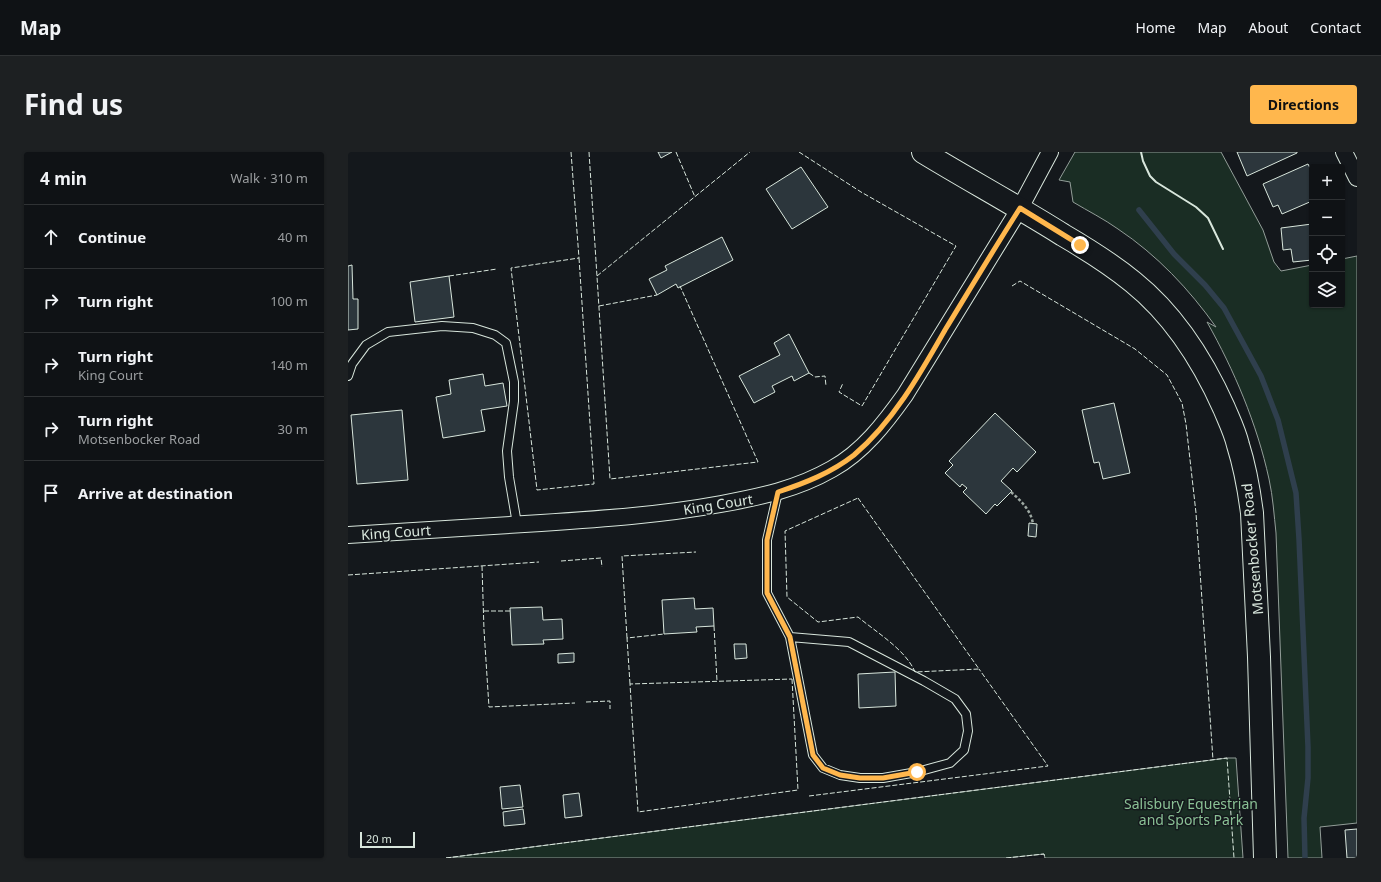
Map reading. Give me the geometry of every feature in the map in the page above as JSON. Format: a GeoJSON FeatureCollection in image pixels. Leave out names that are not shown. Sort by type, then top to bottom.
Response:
{"type":"FeatureCollection","features":[{"type":"Feature","properties":{"kind":"main road","name":"Motsenbocker Road"},"geometry":{"type":"LineString","coordinates":[[922,152],[1020,208],[1134,282],[1166,314],[1203,366],[1214,386],[1238,443],[1249,490],[1255,556],[1265,858]]}},
{"type":"Feature","properties":{"kind":"street","name":"King Court"},"geometry":{"type":"LineString","coordinates":[[348,535],[630,516],[697,508],[778,492],[802,484],[834,468],[854,455],[880,429],[902,400],[1020,208],[1050,152]]}},
{"type":"Feature","properties":{"kind":"street"},"geometry":{"type":"LineString","coordinates":[[1344,152],[1357,178]]}},
{"type":"Feature","properties":{"kind":"lane"},"geometry":{"type":"LineString","coordinates":[[348,376],[352,364],[366,345],[388,332],[442,326],[473,328],[495,336],[506,343],[514,382],[514,400],[507,452],[509,477],[517,524]]}},
{"type":"Feature","properties":{"kind":"lane"},"geometry":{"type":"LineString","coordinates":[[778,492],[767,540],[767,593],[790,637],[813,755],[823,768],[840,775],[860,778],[883,778],[917,772],[950,763],[964,750],[968,731],[966,714],[955,699],[849,642],[790,637]]}},
{"type":"Feature","properties":{"kind":"path"},"geometry":{"type":"LineString","coordinates":[[1011,492],[1026,507],[1031,515],[1032,524]]}},
{"type":"Feature","properties":{"kind":"green space"},"geometry":{"type":"Polygon","coordinates":[[[1075,152],[1221,152],[1263,230],[1274,262],[1281,271],[1309,266],[1309,308],[1345,308],[1345,258],[1357,256],[1357,823],[1320,827],[1322,858],[1288,858],[1276,533],[1269,479],[1258,438],[1244,398],[1207,322],[1216,327],[1195,299],[1159,261],[1146,250],[1113,225],[1073,202],[1070,182],[1059,180],[1075,152]]]}},
{"type":"Feature","properties":{"kind":"green space","name":"Salisbury Equestrian and Sports Park"},"geometry":{"type":"Polygon","coordinates":[[[1236,758],[1243,858],[1045,858],[1044,854],[1006,858],[446,858],[1236,758]]]}},
{"type":"Feature","properties":{"kind":"building"},"geometry":{"type":"Polygon","coordinates":[[[658,152],[672,152],[661,158],[658,152]]]}},
{"type":"Feature","properties":{"kind":"building"},"geometry":{"type":"Polygon","coordinates":[[[1237,152],[1297,152],[1297,153],[1247,176],[1237,152]]]}},
{"type":"Feature","properties":{"kind":"building"},"geometry":{"type":"Polygon","coordinates":[[[1308,164],[1309,202],[1282,214],[1278,205],[1273,207],[1263,184],[1308,164]]]}},
{"type":"Feature","properties":{"kind":"building"},"geometry":{"type":"Polygon","coordinates":[[[801,167],[828,207],[792,229],[766,189],[801,167]]]}},
{"type":"Feature","properties":{"kind":"building"},"geometry":{"type":"Polygon","coordinates":[[[1309,224],[1309,260],[1293,262],[1291,249],[1283,250],[1281,228],[1309,224]]]}},
{"type":"Feature","properties":{"kind":"building"},"geometry":{"type":"Polygon","coordinates":[[[722,237],[733,260],[678,288],[676,284],[657,295],[649,279],[667,270],[665,266],[722,237]]]}},
{"type":"Feature","properties":{"kind":"building"},"geometry":{"type":"Polygon","coordinates":[[[352,265],[353,299],[358,299],[358,329],[348,330],[348,266],[352,265]]]}},
{"type":"Feature","properties":{"kind":"building"},"geometry":{"type":"Polygon","coordinates":[[[449,276],[454,317],[415,322],[410,282],[449,276]]]}},
{"type":"Feature","properties":{"kind":"building"},"geometry":{"type":"Polygon","coordinates":[[[789,334],[809,373],[794,381],[792,376],[772,386],[775,392],[754,403],[739,376],[780,355],[774,343],[789,334]]]}},
{"type":"Feature","properties":{"kind":"building"},"geometry":{"type":"Polygon","coordinates":[[[483,374],[485,386],[503,383],[507,406],[481,410],[485,431],[443,438],[436,397],[451,394],[449,380],[483,374]]]}},
{"type":"Feature","properties":{"kind":"building"},"geometry":{"type":"Polygon","coordinates":[[[1114,403],[1130,473],[1103,479],[1099,462],[1094,463],[1082,410],[1114,403]]]}},
{"type":"Feature","properties":{"kind":"building"},"geometry":{"type":"Polygon","coordinates":[[[402,410],[408,480],[357,484],[351,415],[402,410]]]}},
{"type":"Feature","properties":{"kind":"building"},"geometry":{"type":"Polygon","coordinates":[[[995,413],[1036,452],[1017,472],[1013,468],[1001,481],[1012,491],[997,506],[995,504],[986,514],[963,492],[967,488],[962,484],[960,487],[945,473],[953,465],[949,461],[995,413]]]}},
{"type":"Feature","properties":{"kind":"building"},"geometry":{"type":"Polygon","coordinates":[[[1029,523],[1037,524],[1036,537],[1028,536],[1029,523]]]}},
{"type":"Feature","properties":{"kind":"building"},"geometry":{"type":"Polygon","coordinates":[[[694,598],[695,609],[713,608],[714,626],[696,627],[697,632],[664,634],[662,600],[694,598]]]}},
{"type":"Feature","properties":{"kind":"building"},"geometry":{"type":"Polygon","coordinates":[[[542,607],[543,620],[562,619],[563,639],[543,640],[544,644],[512,645],[510,608],[542,607]]]}},
{"type":"Feature","properties":{"kind":"building"},"geometry":{"type":"Polygon","coordinates":[[[734,644],[746,644],[747,658],[735,659],[734,644]]]}},
{"type":"Feature","properties":{"kind":"building"},"geometry":{"type":"Polygon","coordinates":[[[574,653],[574,662],[558,663],[558,654],[574,653]]]}},
{"type":"Feature","properties":{"kind":"building"},"geometry":{"type":"Polygon","coordinates":[[[895,672],[896,706],[859,708],[858,674],[895,672]]]}},
{"type":"Feature","properties":{"kind":"building"},"geometry":{"type":"Polygon","coordinates":[[[520,785],[523,807],[502,809],[500,787],[520,785]]]}},
{"type":"Feature","properties":{"kind":"building"},"geometry":{"type":"Polygon","coordinates":[[[579,793],[582,816],[565,818],[563,795],[579,793]]]}},
{"type":"Feature","properties":{"kind":"building"},"geometry":{"type":"Polygon","coordinates":[[[523,809],[525,824],[504,826],[503,812],[523,809]]]}},
{"type":"Feature","properties":{"kind":"building"},"geometry":{"type":"Polygon","coordinates":[[[1357,829],[1357,858],[1347,858],[1345,830],[1357,829]]]}},
{"type":"Feature","properties":{"kind":"waterway"},"geometry":{"type":"LineString","coordinates":[[1139,210],[1174,254],[1205,285],[1224,308],[1261,376],[1278,420],[1296,493],[1299,539],[1308,747],[1308,778],[1304,818],[1305,858]]}},
{"type":"Feature","properties":{"kind":"fence"},"geometry":{"type":"LineString","coordinates":[[571,152],[579,258]]}},
{"type":"Feature","properties":{"kind":"fence"},"geometry":{"type":"LineString","coordinates":[[589,152],[610,479],[758,462],[680,286]]}},
{"type":"Feature","properties":{"kind":"fence"},"geometry":{"type":"LineString","coordinates":[[676,152],[695,197]]}},
{"type":"Feature","properties":{"kind":"fence"},"geometry":{"type":"LineString","coordinates":[[597,276],[750,152]]}},
{"type":"Feature","properties":{"kind":"fence"},"geometry":{"type":"LineString","coordinates":[[799,152],[861,192],[956,246],[862,406],[839,392],[843,383]]}},
{"type":"Feature","properties":{"kind":"fence"},"geometry":{"type":"LineString","coordinates":[[579,258],[594,484],[537,490],[511,268],[579,258]]}},
{"type":"Feature","properties":{"kind":"fence"},"geometry":{"type":"LineString","coordinates":[[449,276],[497,269]]}},
{"type":"Feature","properties":{"kind":"fence"},"geometry":{"type":"LineString","coordinates":[[1012,286],[1020,281],[1135,349],[1167,375],[1182,403],[1186,424],[1196,513],[1213,760]]}},
{"type":"Feature","properties":{"kind":"fence"},"geometry":{"type":"LineString","coordinates":[[599,306],[657,295]]}},
{"type":"Feature","properties":{"kind":"fence"},"geometry":{"type":"LineString","coordinates":[[809,373],[815,377],[825,376],[826,386]]}},
{"type":"Feature","properties":{"kind":"fence"},"geometry":{"type":"LineString","coordinates":[[858,498],[979,669],[915,672],[911,664],[898,649],[858,617],[818,622],[787,597],[785,531],[858,498]]}},
{"type":"Feature","properties":{"kind":"fence"},"geometry":{"type":"LineString","coordinates":[[627,638],[622,556],[696,552]]}},
{"type":"Feature","properties":{"kind":"fence"},"geometry":{"type":"LineString","coordinates":[[561,561],[601,558],[602,567]]}},
{"type":"Feature","properties":{"kind":"fence"},"geometry":{"type":"LineString","coordinates":[[348,575],[539,562]]}},
{"type":"Feature","properties":{"kind":"fence"},"geometry":{"type":"LineString","coordinates":[[482,566],[489,707],[575,703]]}},
{"type":"Feature","properties":{"kind":"fence"},"geometry":{"type":"LineString","coordinates":[[484,611],[510,611]]}},
{"type":"Feature","properties":{"kind":"fence"},"geometry":{"type":"LineString","coordinates":[[714,626],[717,681]]}},
{"type":"Feature","properties":{"kind":"fence"},"geometry":{"type":"LineString","coordinates":[[630,684],[627,638],[664,634]]}},
{"type":"Feature","properties":{"kind":"fence"},"geometry":{"type":"LineString","coordinates":[[809,796],[1048,766],[979,669]]}},
{"type":"Feature","properties":{"kind":"fence"},"geometry":{"type":"LineString","coordinates":[[792,679],[798,790],[638,812],[630,684],[792,679]]}},
{"type":"Feature","properties":{"kind":"fence"},"geometry":{"type":"LineString","coordinates":[[586,702],[610,701],[610,709]]}},
{"type":"Feature","properties":{"kind":"fence"},"geometry":{"type":"LineString","coordinates":[[446,858],[1227,758],[1234,858]]}},
{"type":"Feature","properties":{"kind":"fence"},"geometry":{"type":"LineString","coordinates":[[1006,858],[1044,854],[1045,858]]}},
{"type":"Feature","properties":{"kind":"wall"},"geometry":{"type":"LineString","coordinates":[[1141,152],[1143,161],[1150,176],[1156,182],[1196,207],[1208,218],[1223,249]]}},
{"type":"Feature","properties":{"kind":"route"},"geometry":{"type":"LineString","coordinates":[[917,772],[883,778],[860,778],[840,775],[823,768],[813,755],[790,637],[767,593],[767,540],[778,492],[802,484],[834,468],[854,455],[880,429],[906,394],[1020,208],[1080,245]]}}]}
